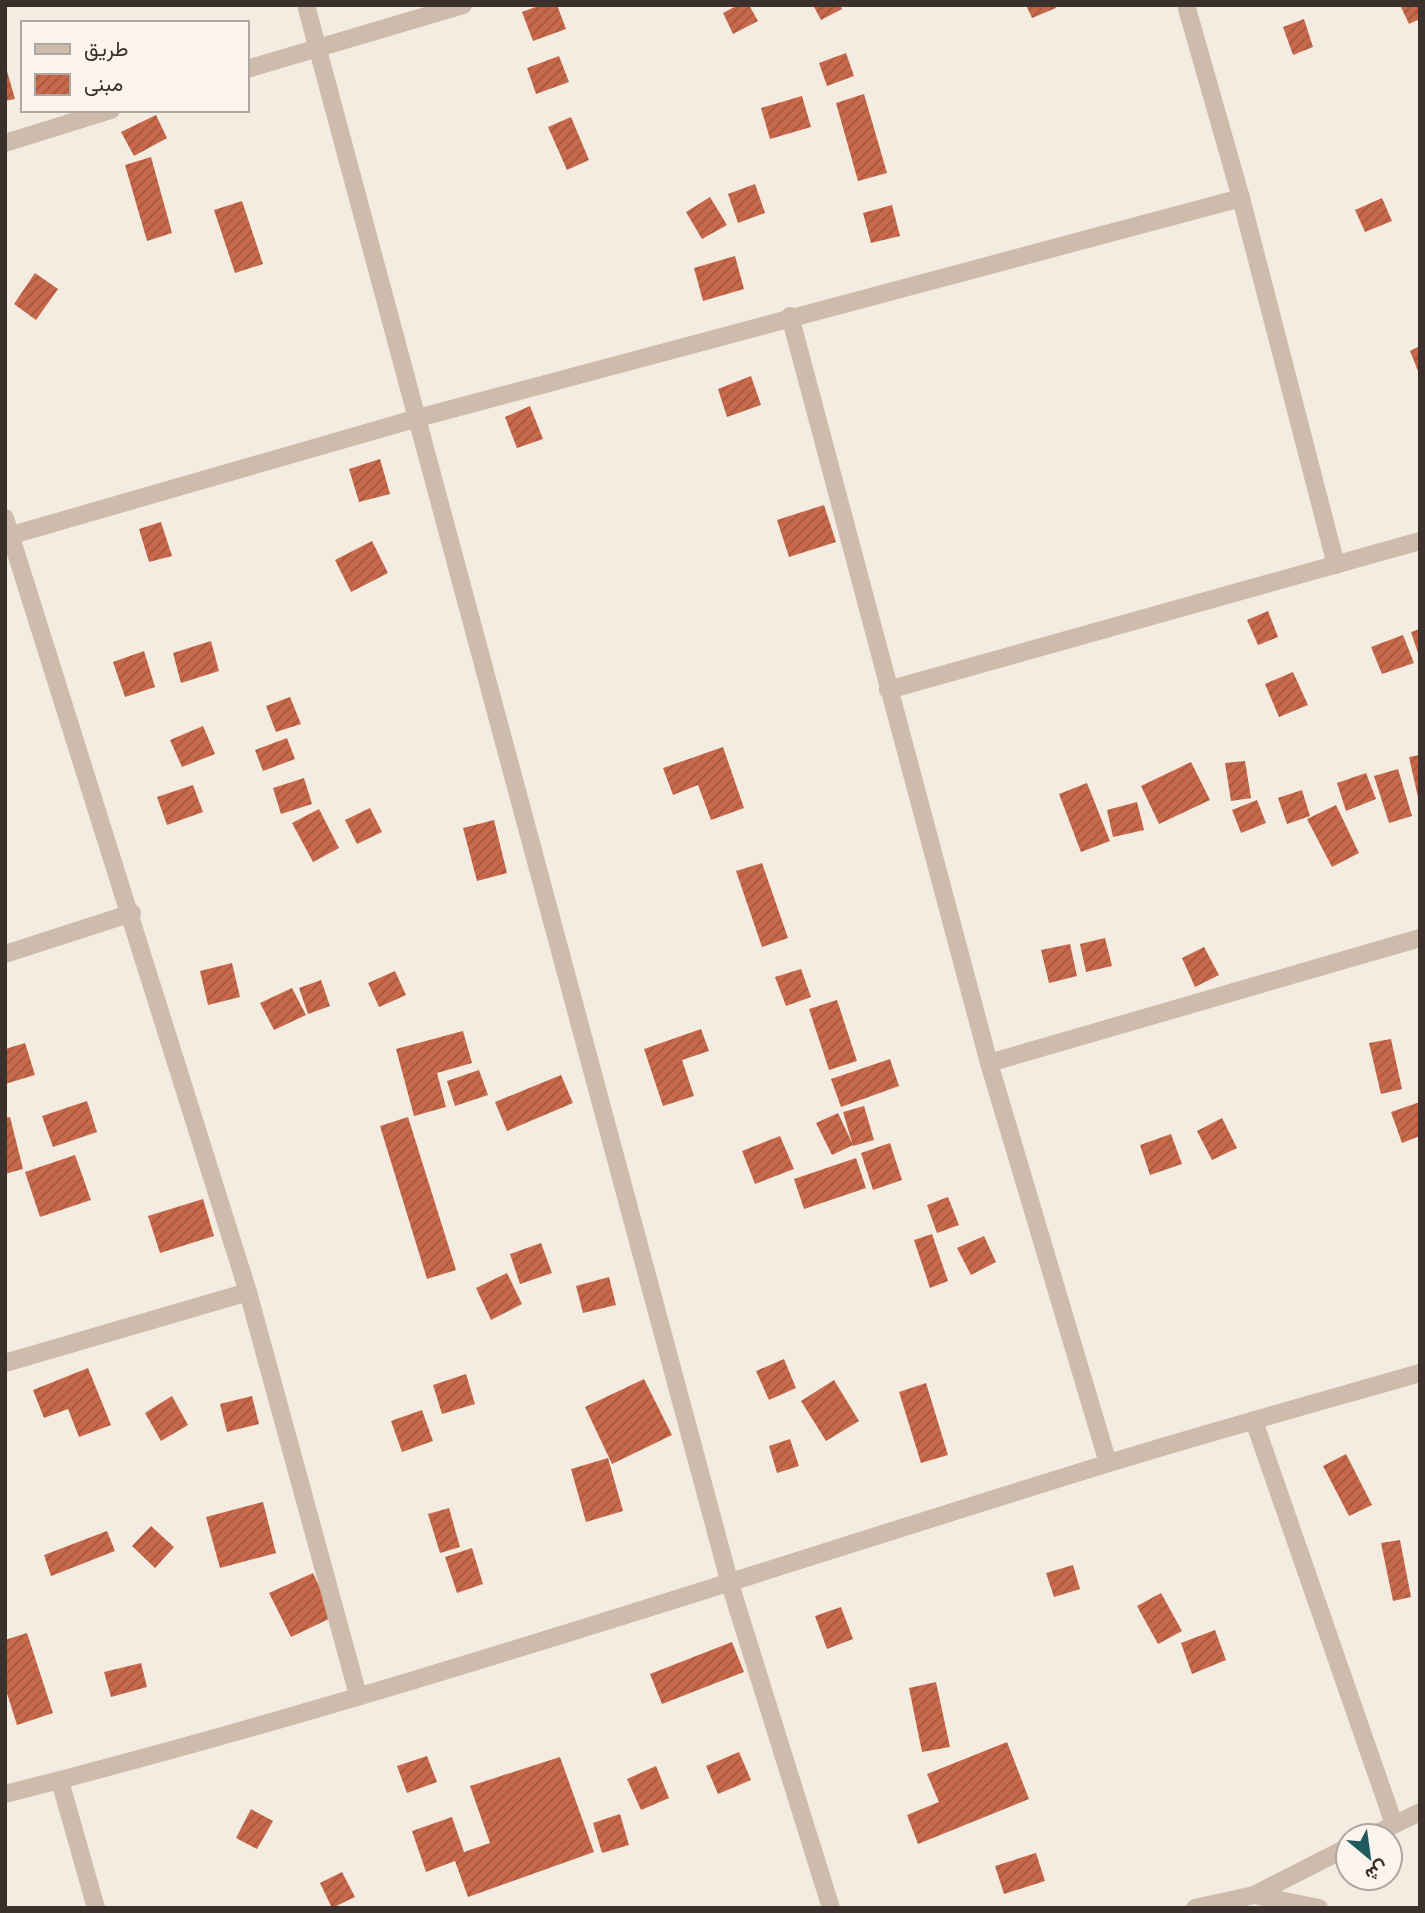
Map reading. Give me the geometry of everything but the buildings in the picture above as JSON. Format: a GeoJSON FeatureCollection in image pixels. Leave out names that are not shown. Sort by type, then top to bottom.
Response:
{"type":"FeatureCollection","features":[{"type":"Feature","properties":{"kind":"street"},"geometry":{"type":"LineString","coordinates":[[306,5],[730,1584],[831,1908]]}},
{"type":"Feature","properties":{"kind":"street"},"geometry":{"type":"LineString","coordinates":[[248,69],[463,5]]}},
{"type":"Feature","properties":{"kind":"street"},"geometry":{"type":"LineString","coordinates":[[1186,5],[1241,198],[1336,565]]}},
{"type":"Feature","properties":{"kind":"street"},"geometry":{"type":"LineString","coordinates":[[5,143],[105,112]]}},
{"type":"Feature","properties":{"kind":"street"},"geometry":{"type":"LineString","coordinates":[[358,1695],[248,1292],[132,913],[7,530],[790,316],[1241,198]]}},
{"type":"Feature","properties":{"kind":"street"},"geometry":{"type":"LineString","coordinates":[[790,316],[989,1063],[1108,1463]]}},
{"type":"Feature","properties":{"kind":"street"},"geometry":{"type":"LineString","coordinates":[[888,690],[1420,541]]}},
{"type":"Feature","properties":{"kind":"street"},"geometry":{"type":"LineString","coordinates":[[5,954],[132,913]]}},
{"type":"Feature","properties":{"kind":"street"},"geometry":{"type":"LineString","coordinates":[[989,1063],[1420,939]]}},
{"type":"Feature","properties":{"kind":"street"},"geometry":{"type":"LineString","coordinates":[[5,1363],[248,1292]]}},
{"type":"Feature","properties":{"kind":"street"},"geometry":{"type":"LineString","coordinates":[[5,1794],[60,1781],[358,1695],[730,1584],[1108,1463],[1420,1373]]}},
{"type":"Feature","properties":{"kind":"street"},"geometry":{"type":"LineString","coordinates":[[1254,1421],[1393,1822]]}},
{"type":"Feature","properties":{"kind":"street"},"geometry":{"type":"LineString","coordinates":[[60,1781],[96,1908]]}},
{"type":"Feature","properties":{"kind":"street"},"geometry":{"type":"LineString","coordinates":[[1398,1822],[1420,1812]]}},
{"type":"Feature","properties":{"kind":"street"},"geometry":{"type":"LineString","coordinates":[[1195,1908],[1254,1895],[1334,1854]]}},
{"type":"Feature","properties":{"kind":"street"},"geometry":{"type":"LineString","coordinates":[[1254,1895],[1319,1908]]}}]}
